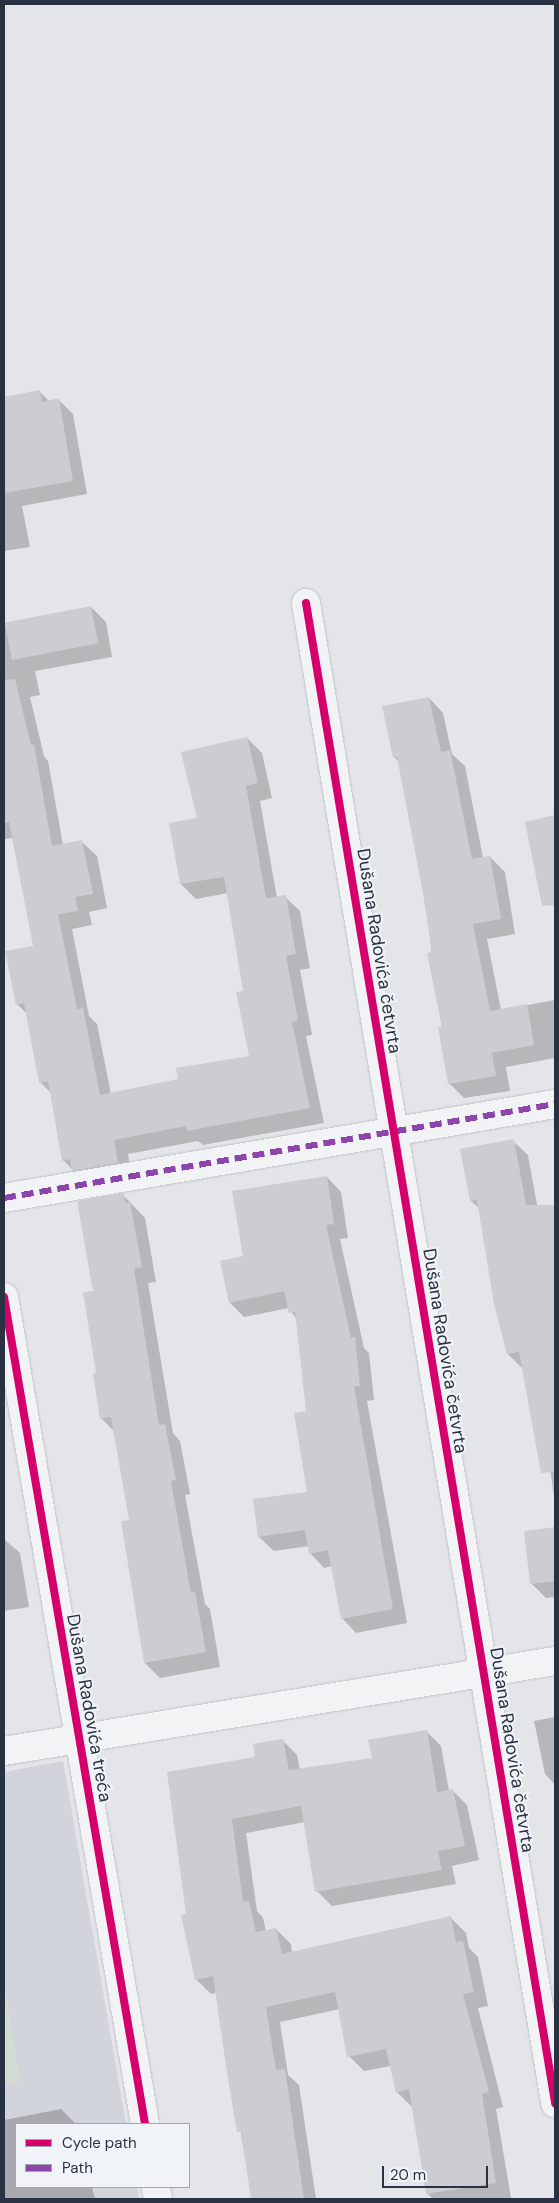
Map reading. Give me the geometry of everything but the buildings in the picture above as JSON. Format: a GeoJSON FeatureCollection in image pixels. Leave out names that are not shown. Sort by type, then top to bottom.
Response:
{"type":"FeatureCollection","features":[{"type":"Feature","properties":{"kind":"street","name":"Dušana Radovića četvrta"},"geometry":{"type":"LineString","coordinates":[[306,603],[555,2103]]}},
{"type":"Feature","properties":{"kind":"street"},"geometry":{"type":"LineString","coordinates":[[4,1198],[555,1104]]}},
{"type":"Feature","properties":{"kind":"street","name":"Dušana Radovića treća"},"geometry":{"type":"LineString","coordinates":[[4,1297],[145,2123]]}},
{"type":"Feature","properties":{"kind":"street"},"geometry":{"type":"LineString","coordinates":[[4,1751],[79,1737],[484,1674],[555,1661]]}},
{"type":"Feature","properties":{"kind":"shaded area"},"geometry":{"type":"Polygon","coordinates":[[[63,1761],[126,2123],[15,2123],[15,2188],[137,2188],[139,2199],[4,2199],[4,1772],[63,1761]]]}},
{"type":"Feature","properties":{"kind":"shaded area"},"geometry":{"type":"Polygon","coordinates":[[[4,1983],[20,2082],[4,2085],[4,1983]]]}},
{"type":"Feature","properties":{"kind":"marked path"},"geometry":{"type":"LineString","coordinates":[[4,1198],[555,1104]]}},
{"type":"Feature","properties":{"kind":"cycle path"},"geometry":{"type":"LineString","coordinates":[[306,603],[555,2103]]}},
{"type":"Feature","properties":{"kind":"cycle path"},"geometry":{"type":"LineString","coordinates":[[4,1297],[145,2123]]}}]}
